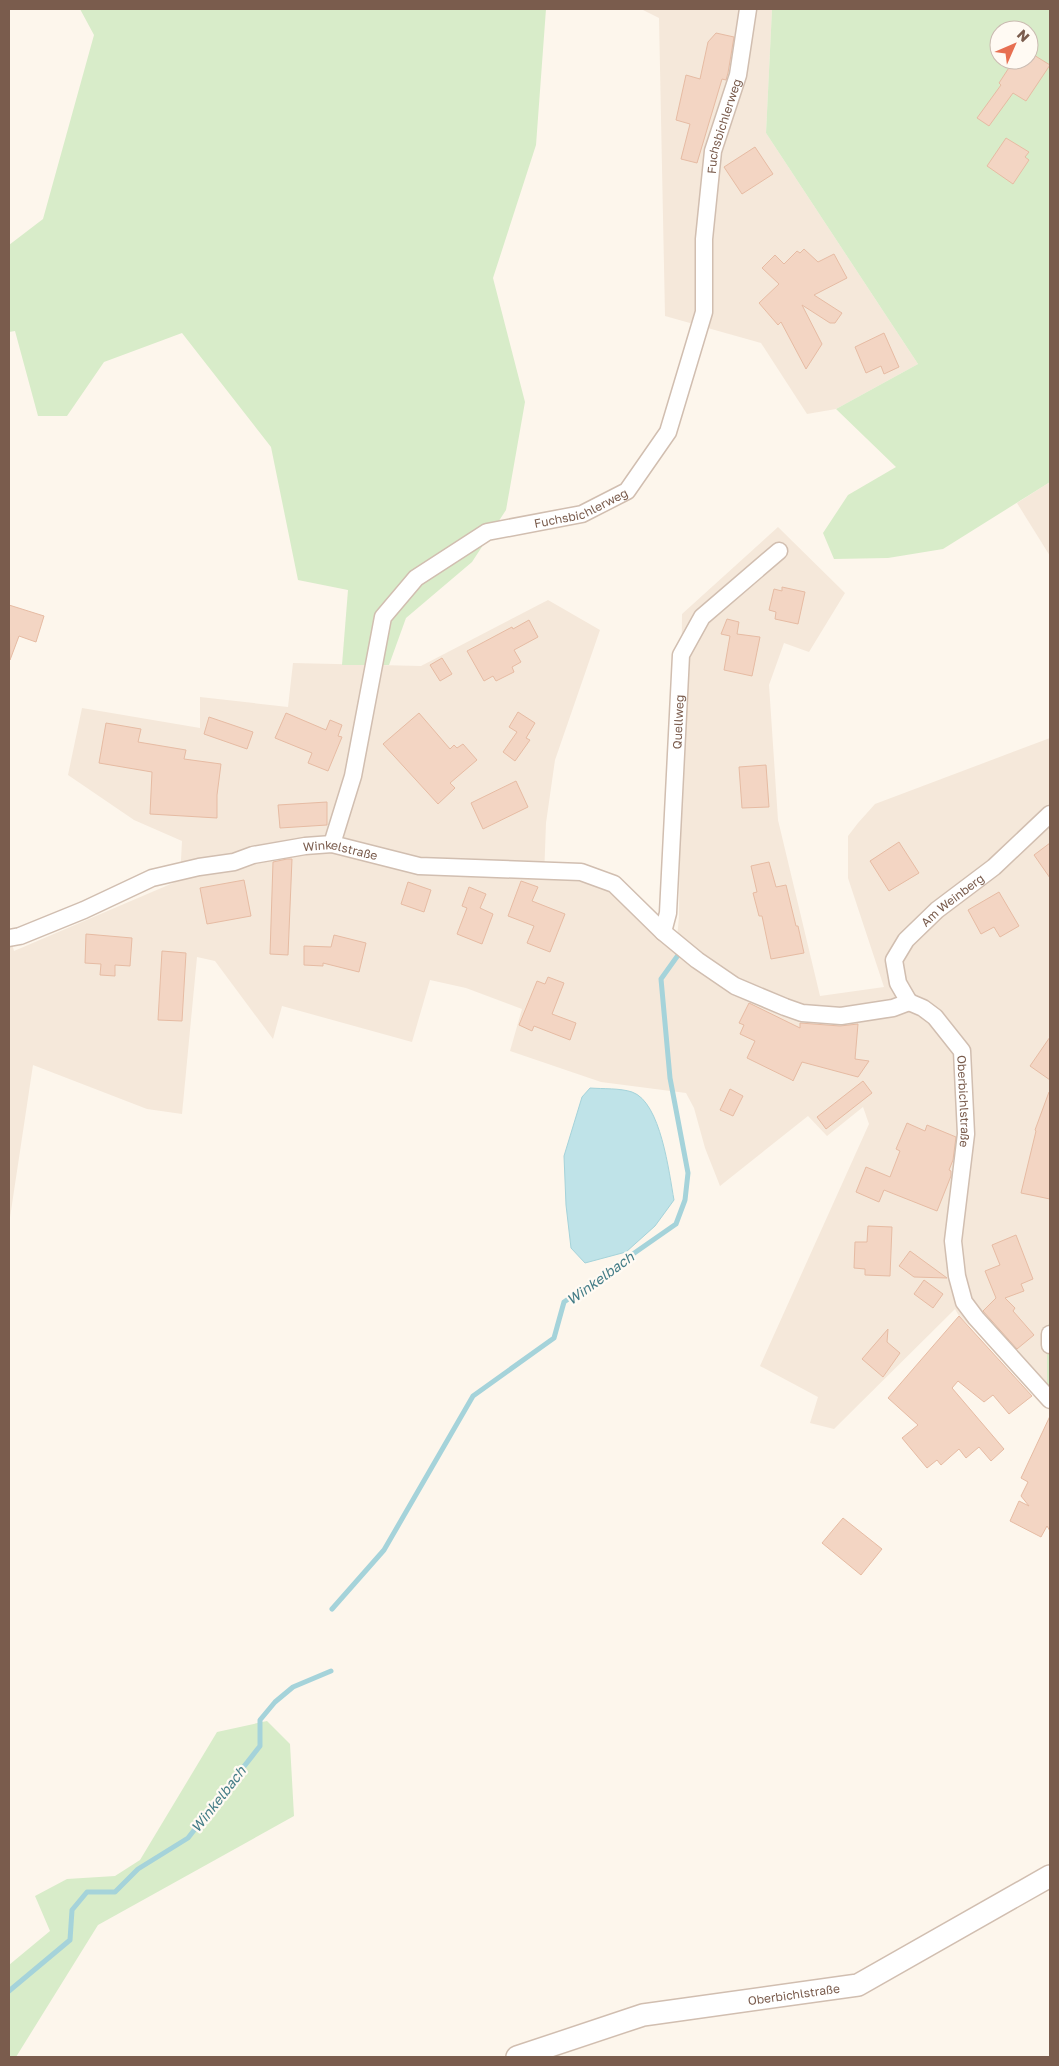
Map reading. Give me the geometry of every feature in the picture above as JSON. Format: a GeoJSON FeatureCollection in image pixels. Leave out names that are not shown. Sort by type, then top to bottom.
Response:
{"type":"FeatureCollection","features":[{"type":"Feature","properties":{"kind":"street","name":"Fuchsbichlerweg"},"geometry":{"type":"LineString","coordinates":[[332,844],[353,776],[383,617],[416,578],[487,532],[582,514],[627,491],[668,432],[704,312],[704,239],[713,151],[738,74],[748,9]]}},
{"type":"Feature","properties":{"kind":"street","name":"Quellweg"},"geometry":{"type":"LineString","coordinates":[[663,932],[668,913],[681,655],[702,617],[779,551]]}},
{"type":"Feature","properties":{"kind":"street","name":"Am Weinberg"},"geometry":{"type":"LineString","coordinates":[[909,1002],[898,983],[894,960],[906,940],[937,910],[994,867],[1050,814]]}},
{"type":"Feature","properties":{"kind":"street","name":"Winkelstraße"},"geometry":{"type":"LineString","coordinates":[[9,938],[20,936],[84,910],[152,878],[200,866],[234,862],[253,856],[305,846],[332,844],[419,866],[581,872],[614,884],[663,932]]}},
{"type":"Feature","properties":{"kind":"street"},"geometry":{"type":"LineString","coordinates":[[663,932],[697,960],[735,986],[802,1013],[841,1016],[893,1008],[909,1002]]}},
{"type":"Feature","properties":{"kind":"street","name":"Oberbichlstraße"},"geometry":{"type":"LineString","coordinates":[[909,1002],[923,1008],[935,1017],[962,1051],[966,1134],[953,1241],[957,1276],[964,1302],[976,1318],[1050,1398]]}},
{"type":"Feature","properties":{"kind":"street"},"geometry":{"type":"LineString","coordinates":[[1050,1334],[1050,1345]]}},
{"type":"Feature","properties":{"kind":"street","name":"Oberbichlstraße"},"geometry":{"type":"LineString","coordinates":[[517,2057],[643,2015],[858,1985],[1050,1876]]}},
{"type":"Feature","properties":{"kind":"shaded area"},"geometry":{"type":"Polygon","coordinates":[[[641,9],[772,9],[766,133],[918,364],[836,409],[807,414],[761,343],[665,316],[659,18],[641,9]]]}},
{"type":"Feature","properties":{"kind":"shaded area"},"geometry":{"type":"Polygon","coordinates":[[[1050,482],[1050,556],[1017,503],[1050,482]]]}},
{"type":"Feature","properties":{"kind":"shaded area"},"geometry":{"type":"Polygon","coordinates":[[[778,527],[845,593],[809,652],[784,643],[769,685],[778,820],[820,996],[884,987],[848,878],[848,836],[858,823],[875,804],[1050,738],[1050,1321],[1047,1329],[1047,1396],[959,1316],[955,1309],[834,1429],[810,1423],[818,1397],[760,1366],[869,1124],[863,1107],[827,1136],[808,1116],[720,1186],[705,1148],[694,1108],[686,1093],[601,1082],[510,1051],[522,1009],[466,988],[430,980],[412,1042],[282,1006],[273,1039],[215,961],[197,957],[182,1114],[147,1109],[33,1065],[9,1224],[9,933],[14,951],[180,880],[182,841],[134,820],[68,775],[82,708],[200,728],[200,697],[288,707],[293,663],[421,666],[548,600],[600,630],[555,760],[546,823],[544,877],[592,882],[617,895],[676,950],[679,916],[682,614],[778,527]]]}},
{"type":"Feature","properties":{"kind":"green space"},"geometry":{"type":"Polygon","coordinates":[[[80,9],[546,9],[536,145],[493,278],[525,402],[506,510],[472,562],[406,618],[389,665],[342,665],[348,590],[298,580],[271,447],[182,333],[104,362],[67,416],[38,416],[15,331],[9,332],[9,245],[43,219],[94,35],[80,9]]]}},
{"type":"Feature","properties":{"kind":"green space"},"geometry":{"type":"Polygon","coordinates":[[[772,9],[1050,9],[1050,482],[943,549],[888,558],[834,559],[823,533],[848,495],[896,467],[836,409],[918,364],[766,133],[772,9]]]}},
{"type":"Feature","properties":{"kind":"green space"},"geometry":{"type":"Polygon","coordinates":[[[1050,1321],[1050,1399],[1047,1396],[1047,1328],[1050,1321]]]}},
{"type":"Feature","properties":{"kind":"green space"},"geometry":{"type":"Polygon","coordinates":[[[267,1721],[290,1744],[294,1816],[98,1925],[16,2057],[9,2057],[9,1965],[50,1931],[35,1896],[67,1879],[115,1876],[140,1860],[217,1732],[267,1721]]]}},
{"type":"Feature","properties":{"kind":"water"},"geometry":{"type":"Polygon","coordinates":[[[590,1088],[617,1089],[632,1092],[642,1098],[657,1123],[674,1200],[655,1226],[626,1252],[585,1263],[571,1248],[566,1205],[564,1156],[582,1097],[590,1088]]]}},
{"type":"Feature","properties":{"kind":"building"},"geometry":{"type":"Polygon","coordinates":[[[716,33],[734,37],[726,80],[722,79],[697,163],[681,159],[690,124],[676,120],[686,75],[700,79],[708,42],[716,33]]]}},
{"type":"Feature","properties":{"kind":"building"},"geometry":{"type":"Polygon","coordinates":[[[1039,58],[1050,65],[1026,101],[1013,93],[989,126],[977,118],[1001,85],[999,83],[1007,70],[1039,70],[1039,58]]]}},
{"type":"Feature","properties":{"kind":"building"},"geometry":{"type":"Polygon","coordinates":[[[1006,138],[1029,152],[1025,157],[1029,160],[1013,184],[987,166],[1006,138]]]}},
{"type":"Feature","properties":{"kind":"building"},"geometry":{"type":"Polygon","coordinates":[[[755,147],[773,174],[742,194],[724,167],[755,147]]]}},
{"type":"Feature","properties":{"kind":"building"},"geometry":{"type":"Polygon","coordinates":[[[804,249],[818,262],[834,254],[847,278],[814,295],[842,313],[835,323],[830,323],[802,305],[822,344],[806,369],[781,322],[778,325],[759,303],[779,284],[762,268],[775,255],[784,264],[797,251],[800,253],[804,249]]]}},
{"type":"Feature","properties":{"kind":"building"},"geometry":{"type":"Polygon","coordinates":[[[884,333],[899,367],[884,374],[881,366],[866,373],[855,347],[884,333]]]}},
{"type":"Feature","properties":{"kind":"building"},"geometry":{"type":"Polygon","coordinates":[[[782,587],[805,592],[798,624],[775,619],[776,612],[769,610],[774,589],[782,591],[782,587]]]}},
{"type":"Feature","properties":{"kind":"building"},"geometry":{"type":"Polygon","coordinates":[[[9,605],[44,616],[36,642],[19,636],[10,660],[9,605]]]}},
{"type":"Feature","properties":{"kind":"building"},"geometry":{"type":"Polygon","coordinates":[[[727,619],[739,622],[737,634],[760,637],[752,676],[724,670],[730,636],[721,634],[727,619]]]}},
{"type":"Feature","properties":{"kind":"building"},"geometry":{"type":"Polygon","coordinates":[[[529,620],[538,637],[514,650],[521,662],[512,667],[514,672],[496,681],[493,676],[484,681],[467,651],[529,620]]]}},
{"type":"Feature","properties":{"kind":"building"},"geometry":{"type":"Polygon","coordinates":[[[442,658],[452,674],[440,681],[430,665],[442,658]]]}},
{"type":"Feature","properties":{"kind":"building"},"geometry":{"type":"Polygon","coordinates":[[[518,712],[535,723],[526,738],[530,740],[515,761],[503,752],[517,732],[509,727],[518,712]]]}},
{"type":"Feature","properties":{"kind":"building"},"geometry":{"type":"Polygon","coordinates":[[[286,713],[326,730],[330,720],[342,725],[338,736],[342,737],[328,771],[308,763],[312,753],[275,738],[286,713]]]}},
{"type":"Feature","properties":{"kind":"building"},"geometry":{"type":"Polygon","coordinates":[[[419,713],[450,749],[454,745],[457,748],[463,744],[477,760],[450,783],[455,788],[438,804],[383,744],[419,713]]]}},
{"type":"Feature","properties":{"kind":"building"},"geometry":{"type":"Polygon","coordinates":[[[209,717],[253,732],[247,749],[204,734],[209,717]]]}},
{"type":"Feature","properties":{"kind":"building"},"geometry":{"type":"Polygon","coordinates":[[[106,723],[141,729],[138,742],[186,750],[184,759],[221,764],[217,795],[217,818],[150,814],[152,772],[99,763],[106,723]]]}},
{"type":"Feature","properties":{"kind":"building"},"geometry":{"type":"Polygon","coordinates":[[[766,765],[769,807],[742,808],[739,767],[766,765]]]}},
{"type":"Feature","properties":{"kind":"building"},"geometry":{"type":"Polygon","coordinates":[[[516,781],[528,807],[483,829],[471,803],[516,781]]]}},
{"type":"Feature","properties":{"kind":"building"},"geometry":{"type":"Polygon","coordinates":[[[327,802],[327,825],[280,828],[278,805],[327,802]]]}},
{"type":"Feature","properties":{"kind":"building"},"geometry":{"type":"Polygon","coordinates":[[[899,842],[919,873],[889,891],[870,861],[899,842]]]}},
{"type":"Feature","properties":{"kind":"building"},"geometry":{"type":"Polygon","coordinates":[[[1050,843],[1050,878],[1034,855],[1050,843]]]}},
{"type":"Feature","properties":{"kind":"building"},"geometry":{"type":"Polygon","coordinates":[[[292,859],[288,955],[270,954],[273,862],[292,859]]]}},
{"type":"Feature","properties":{"kind":"building"},"geometry":{"type":"Polygon","coordinates":[[[769,862],[776,887],[786,885],[804,953],[771,959],[762,916],[759,916],[753,893],[757,892],[751,866],[769,862]]]}},
{"type":"Feature","properties":{"kind":"building"},"geometry":{"type":"Polygon","coordinates":[[[244,880],[251,916],[207,924],[200,888],[244,880]]]}},
{"type":"Feature","properties":{"kind":"building"},"geometry":{"type":"Polygon","coordinates":[[[521,881],[538,887],[532,901],[565,914],[550,952],[527,943],[534,926],[508,916],[521,881]]]}},
{"type":"Feature","properties":{"kind":"building"},"geometry":{"type":"Polygon","coordinates":[[[408,882],[431,890],[424,912],[401,904],[408,882]]]}},
{"type":"Feature","properties":{"kind":"building"},"geometry":{"type":"Polygon","coordinates":[[[469,887],[486,894],[480,908],[493,914],[482,944],[457,934],[467,908],[462,906],[469,887]]]}},
{"type":"Feature","properties":{"kind":"building"},"geometry":{"type":"Polygon","coordinates":[[[999,892],[1019,926],[1000,937],[994,927],[981,934],[968,910],[999,892]]]}},
{"type":"Feature","properties":{"kind":"building"},"geometry":{"type":"Polygon","coordinates":[[[86,934],[132,938],[130,966],[115,965],[115,976],[100,975],[101,964],[85,963],[86,934]]]}},
{"type":"Feature","properties":{"kind":"building"},"geometry":{"type":"Polygon","coordinates":[[[334,935],[366,943],[359,972],[323,963],[323,966],[304,965],[304,946],[331,947],[334,935]]]}},
{"type":"Feature","properties":{"kind":"building"},"geometry":{"type":"Polygon","coordinates":[[[162,951],[186,953],[182,1021],[158,1020],[162,951]]]}},
{"type":"Feature","properties":{"kind":"building"},"geometry":{"type":"Polygon","coordinates":[[[548,977],[564,983],[552,1014],[576,1023],[570,1040],[534,1026],[532,1031],[519,1025],[537,981],[545,984],[548,977]]]}},
{"type":"Feature","properties":{"kind":"building"},"geometry":{"type":"Polygon","coordinates":[[[749,1003],[800,1028],[800,1023],[840,1026],[858,1024],[855,1059],[869,1061],[858,1077],[802,1062],[793,1081],[747,1058],[755,1041],[740,1034],[744,1025],[739,1023],[749,1003]]]}},
{"type":"Feature","properties":{"kind":"building"},"geometry":{"type":"Polygon","coordinates":[[[1050,1037],[1050,1080],[1030,1066],[1050,1037]]]}},
{"type":"Feature","properties":{"kind":"building"},"geometry":{"type":"Polygon","coordinates":[[[863,1081],[872,1093],[826,1129],[817,1117],[863,1081]]]}},
{"type":"Feature","properties":{"kind":"building"},"geometry":{"type":"Polygon","coordinates":[[[730,1089],[743,1096],[733,1116],[720,1110],[730,1089]]]}},
{"type":"Feature","properties":{"kind":"building"},"geometry":{"type":"Polygon","coordinates":[[[1049,1092],[1050,1199],[1021,1193],[1035,1130],[1049,1092]]]}},
{"type":"Feature","properties":{"kind":"building"},"geometry":{"type":"Polygon","coordinates":[[[907,1123],[925,1131],[927,1125],[956,1137],[953,1160],[949,1170],[951,1171],[951,1176],[937,1211],[884,1190],[879,1202],[856,1192],[866,1167],[890,1177],[900,1151],[896,1149],[907,1123]]]}},
{"type":"Feature","properties":{"kind":"building"},"geometry":{"type":"Polygon","coordinates":[[[868,1226],[892,1227],[890,1276],[865,1275],[865,1269],[854,1268],[855,1242],[867,1242],[868,1226]]]}},
{"type":"Feature","properties":{"kind":"building"},"geometry":{"type":"Polygon","coordinates":[[[1016,1235],[1033,1279],[1021,1284],[1024,1291],[1005,1298],[1015,1308],[1013,1311],[1034,1335],[1017,1349],[983,1311],[996,1298],[985,1271],[1000,1265],[992,1245],[1016,1235]]]}},
{"type":"Feature","properties":{"kind":"building"},"geometry":{"type":"Polygon","coordinates":[[[910,1251],[947,1278],[914,1277],[899,1266],[910,1251]]]}},
{"type":"Feature","properties":{"kind":"building"},"geometry":{"type":"Polygon","coordinates":[[[924,1280],[943,1294],[933,1308],[914,1294],[924,1280]]]}},
{"type":"Feature","properties":{"kind":"building"},"geometry":{"type":"Polygon","coordinates":[[[959,1316],[1032,1396],[1009,1414],[993,1395],[984,1402],[958,1381],[952,1388],[1004,1449],[991,1461],[979,1447],[966,1458],[959,1449],[941,1465],[937,1460],[927,1468],[902,1438],[918,1425],[888,1398],[959,1316]]]}},
{"type":"Feature","properties":{"kind":"building"},"geometry":{"type":"Polygon","coordinates":[[[888,1329],[887,1342],[900,1353],[883,1377],[862,1359],[888,1329]]]}},
{"type":"Feature","properties":{"kind":"building"},"geometry":{"type":"Polygon","coordinates":[[[1050,1416],[1050,1531],[1047,1526],[1041,1537],[1010,1521],[1019,1501],[1029,1506],[1021,1496],[1028,1482],[1021,1478],[1050,1416]]]}},
{"type":"Feature","properties":{"kind":"building"},"geometry":{"type":"Polygon","coordinates":[[[843,1518],[882,1549],[861,1575],[822,1543],[843,1518]]]}},
{"type":"Feature","properties":{"kind":"waterway","name":"Winkelbach"},"geometry":{"type":"LineString","coordinates":[[332,1609],[384,1550],[473,1396],[554,1338],[564,1302],[676,1224],[685,1200],[688,1173],[670,1078],[661,979],[681,951]]}},
{"type":"Feature","properties":{"kind":"waterway","name":"Winkelbach"},"geometry":{"type":"LineString","coordinates":[[9,1991],[70,1940],[72,1910],[87,1892],[115,1892],[138,1869],[188,1838],[260,1746],[260,1720],[275,1702],[293,1687],[331,1671]]}}]}
